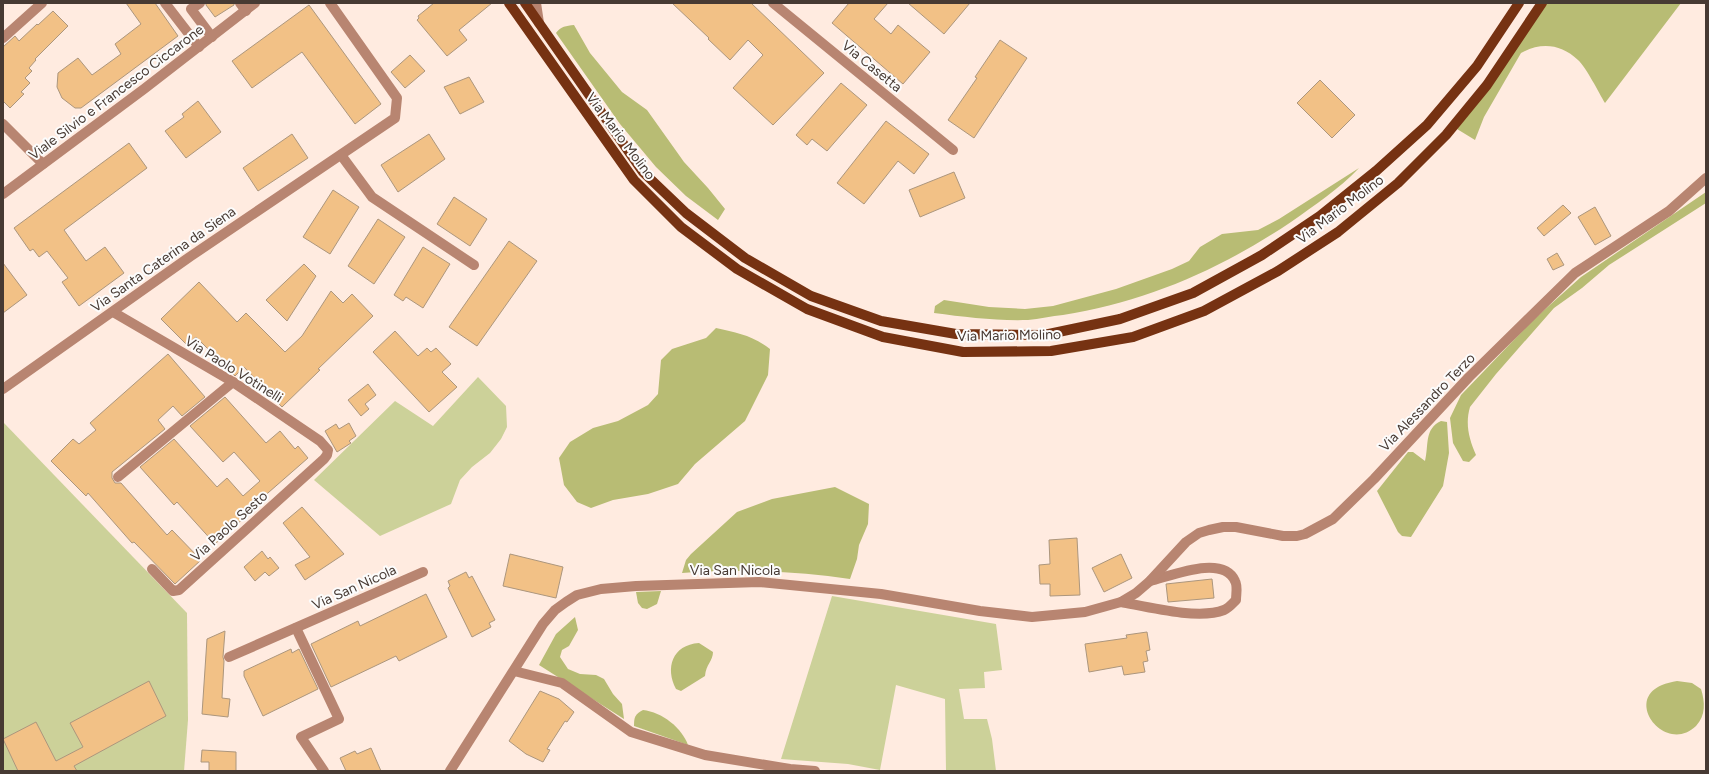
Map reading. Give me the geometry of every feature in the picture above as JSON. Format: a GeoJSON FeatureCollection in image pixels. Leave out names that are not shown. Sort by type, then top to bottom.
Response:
{"type":"FeatureCollection","features":[{"type":"Feature","properties":{"kind":"main road","name":"Via Mario Molino"},"geometry":{"type":"LineString","coordinates":[[509,3],[634,180],[681,228],[737,269],[807,309],[883,337],[963,352],[1051,351],[1133,337],[1204,311],[1278,271],[1338,232],[1398,183],[1446,135],[1487,85],[1542,3]]}},
{"type":"Feature","properties":{"kind":"main road","name":"Via Mario Molino"},"geometry":{"type":"LineString","coordinates":[[525,3],[643,172],[686,213],[744,258],[812,296],[882,321],[956,334],[1044,335],[1120,319],[1193,293],[1262,255],[1320,216],[1376,171],[1427,125],[1477,66],[1519,3]]}},
{"type":"Feature","properties":{"kind":"street"},"geometry":{"type":"LineString","coordinates":[[3,38],[42,3]]}},
{"type":"Feature","properties":{"kind":"street"},"geometry":{"type":"LineString","coordinates":[[164,3],[199,46]]}},
{"type":"Feature","properties":{"kind":"street"},"geometry":{"type":"LineString","coordinates":[[200,3],[191,9],[212,37]]}},
{"type":"Feature","properties":{"kind":"street","name":"Viale Silvio e Francesco Ciccarone"},"geometry":{"type":"LineString","coordinates":[[3,194],[212,37],[243,7],[255,3]]}},
{"type":"Feature","properties":{"kind":"street","name":"Viale Silvio e Francesco Ciccarone"},"geometry":{"type":"LineString","coordinates":[[243,7],[261,3]]}},
{"type":"Feature","properties":{"kind":"street","name":"Via Santa Caterina da Siena"},"geometry":{"type":"LineString","coordinates":[[3,389],[190,256],[395,118],[397,98],[330,3]]}},
{"type":"Feature","properties":{"kind":"street"},"geometry":{"type":"LineString","coordinates":[[536,3],[539,23]]}},
{"type":"Feature","properties":{"kind":"street","name":"Via Casetta"},"geometry":{"type":"LineString","coordinates":[[773,3],[953,150]]}},
{"type":"Feature","properties":{"kind":"street"},"geometry":{"type":"LineString","coordinates":[[3,124],[43,164]]}},
{"type":"Feature","properties":{"kind":"street"},"geometry":{"type":"LineString","coordinates":[[341,155],[372,197],[474,265]]}},
{"type":"Feature","properties":{"kind":"street","name":"Via Alessandro Terzo"},"geometry":{"type":"LineString","coordinates":[[1150,581],[1186,542],[1199,533],[1224,527],[1236,527],[1283,536],[1297,536],[1317,529],[1333,519],[1374,479],[1469,377],[1575,273],[1669,211],[1706,178]]}},
{"type":"Feature","properties":{"kind":"street","name":"Via Paolo Votinelli"},"geometry":{"type":"LineString","coordinates":[[112,312],[233,382],[320,441],[328,450],[324,459]]}},
{"type":"Feature","properties":{"kind":"street"},"geometry":{"type":"LineString","coordinates":[[118,478],[233,382]]}},
{"type":"Feature","properties":{"kind":"street","name":"Via Paolo Sesto"},"geometry":{"type":"LineString","coordinates":[[152,569],[173,591],[179,590],[324,459]]}},
{"type":"Feature","properties":{"kind":"street"},"geometry":{"type":"LineString","coordinates":[[1122,602],[1197,614],[1225,610],[1236,600],[1236,582],[1226,571],[1218,568],[1206,567],[1150,581]]}},
{"type":"Feature","properties":{"kind":"street","name":"Via San Nicola"},"geometry":{"type":"LineString","coordinates":[[230,658],[423,572]]}},
{"type":"Feature","properties":{"kind":"street","name":"Via San Nicola"},"geometry":{"type":"LineString","coordinates":[[450,771],[543,624],[555,610],[578,595],[589,592],[617,587],[759,582],[881,594],[980,611],[1032,617],[1085,612],[1122,602],[1150,581]]}},
{"type":"Feature","properties":{"kind":"street"},"geometry":{"type":"LineString","coordinates":[[296,628],[339,718],[301,737],[324,771]]}},
{"type":"Feature","properties":{"kind":"street"},"geometry":{"type":"LineString","coordinates":[[514,671],[562,683],[631,732],[704,755],[790,769],[815,771]]}},
{"type":"Feature","properties":{"kind":"green space"},"geometry":{"type":"Polygon","coordinates":[[[1547,3],[1681,3],[1605,103],[1585,68],[1578,60],[1558,48],[1551,46],[1536,47],[1521,53],[1484,117],[1475,140],[1457,129],[1547,3]]]}},
{"type":"Feature","properties":{"kind":"green space"},"geometry":{"type":"Polygon","coordinates":[[[574,25],[590,53],[622,92],[647,110],[684,162],[725,209],[718,220],[686,196],[656,167],[620,124],[556,33],[566,26],[574,25]]]}},
{"type":"Feature","properties":{"kind":"green space"},"geometry":{"type":"Polygon","coordinates":[[[1359,168],[1343,183],[1291,222],[1238,255],[1182,281],[1124,302],[1063,315],[1028,320],[992,319],[934,313],[935,306],[944,300],[989,307],[1025,309],[1053,306],[1116,289],[1172,269],[1189,261],[1200,247],[1222,234],[1258,230],[1279,219],[1359,168]]]}},
{"type":"Feature","properties":{"kind":"green space"},"geometry":{"type":"Polygon","coordinates":[[[1706,192],[1706,203],[1609,265],[1582,288],[1554,308],[1496,374],[1470,407],[1468,431],[1476,455],[1469,462],[1463,461],[1453,443],[1450,418],[1461,395],[1532,321],[1581,277],[1706,192]]]}},
{"type":"Feature","properties":{"kind":"green space"},"geometry":{"type":"Polygon","coordinates":[[[716,328],[738,333],[751,338],[770,349],[768,375],[745,421],[695,464],[678,484],[648,494],[613,500],[591,508],[577,502],[564,485],[559,458],[570,442],[593,428],[618,421],[648,405],[658,394],[661,360],[672,349],[706,338],[716,328]]]}},
{"type":"Feature","properties":{"kind":"green space"},"geometry":{"type":"Polygon","coordinates":[[[478,377],[506,406],[507,427],[501,439],[490,453],[472,467],[460,480],[451,504],[380,536],[314,480],[395,401],[433,426],[478,377]]]}},
{"type":"Feature","properties":{"kind":"green space"},"geometry":{"type":"Polygon","coordinates":[[[1441,421],[1447,422],[1449,453],[1443,486],[1411,537],[1402,536],[1398,532],[1377,491],[1408,452],[1413,452],[1425,461],[1428,438],[1432,428],[1441,421]]]}},
{"type":"Feature","properties":{"kind":"green space"},"geometry":{"type":"Polygon","coordinates":[[[3,422],[187,613],[188,720],[184,771],[3,771],[3,422]]]}},
{"type":"Feature","properties":{"kind":"green space"},"geometry":{"type":"Polygon","coordinates":[[[835,487],[869,504],[868,524],[859,545],[857,559],[850,579],[808,574],[766,572],[724,571],[682,573],[686,560],[691,554],[737,512],[772,499],[835,487]]]}},
{"type":"Feature","properties":{"kind":"green space"},"geometry":{"type":"Polygon","coordinates":[[[661,591],[657,604],[647,609],[642,608],[638,603],[636,592],[661,591]]]}},
{"type":"Feature","properties":{"kind":"green space"},"geometry":{"type":"Polygon","coordinates":[[[832,596],[996,624],[1002,670],[984,672],[985,688],[959,689],[964,719],[987,719],[992,739],[996,771],[946,771],[945,699],[896,685],[880,770],[848,764],[781,759],[832,596]]]}},
{"type":"Feature","properties":{"kind":"green space"},"geometry":{"type":"Polygon","coordinates":[[[575,617],[578,630],[569,646],[562,650],[560,657],[568,669],[580,674],[596,675],[604,679],[613,694],[622,704],[624,719],[539,665],[556,634],[575,617]]]}},
{"type":"Feature","properties":{"kind":"green space"},"geometry":{"type":"Polygon","coordinates":[[[699,643],[713,652],[705,676],[681,691],[676,689],[671,673],[673,659],[682,648],[699,643]]]}},
{"type":"Feature","properties":{"kind":"green space"},"geometry":{"type":"Polygon","coordinates":[[[1677,681],[1692,683],[1701,689],[1704,708],[1702,717],[1696,726],[1684,733],[1673,734],[1662,730],[1653,722],[1648,713],[1647,702],[1651,693],[1662,685],[1677,681]]]}},
{"type":"Feature","properties":{"kind":"green space"},"geometry":{"type":"Polygon","coordinates":[[[643,710],[650,711],[664,717],[676,727],[688,745],[634,726],[636,716],[643,710]]]}},
{"type":"Feature","properties":{"kind":"building"},"geometry":{"type":"Polygon","coordinates":[[[126,3],[155,3],[178,36],[81,108],[75,108],[62,98],[57,87],[58,73],[78,58],[92,75],[121,54],[115,44],[141,24],[126,3]]]}},
{"type":"Feature","properties":{"kind":"building"},"geometry":{"type":"Polygon","coordinates":[[[206,3],[234,3],[234,5],[215,17],[206,3]]]}},
{"type":"Feature","properties":{"kind":"building"},"geometry":{"type":"Polygon","coordinates":[[[434,3],[492,3],[459,30],[467,40],[447,56],[417,20],[419,18],[418,16],[434,3]]]}},
{"type":"Feature","properties":{"kind":"building"},"geometry":{"type":"Polygon","coordinates":[[[672,3],[751,3],[824,73],[773,125],[733,88],[763,55],[748,40],[730,60],[672,3]]]}},
{"type":"Feature","properties":{"kind":"building"},"geometry":{"type":"Polygon","coordinates":[[[849,3],[888,3],[874,19],[891,34],[898,25],[930,52],[903,84],[832,23],[849,3]]]}},
{"type":"Feature","properties":{"kind":"building"},"geometry":{"type":"Polygon","coordinates":[[[908,3],[970,3],[944,34],[908,3]]]}},
{"type":"Feature","properties":{"kind":"building"},"geometry":{"type":"Polygon","coordinates":[[[309,5],[381,104],[355,124],[302,52],[252,88],[232,61],[309,5]]]}},
{"type":"Feature","properties":{"kind":"building"},"geometry":{"type":"Polygon","coordinates":[[[53,11],[68,26],[35,59],[36,60],[29,68],[32,71],[25,78],[30,83],[21,92],[24,94],[10,108],[3,101],[3,47],[15,36],[19,41],[53,11]]]}},
{"type":"Feature","properties":{"kind":"building"},"geometry":{"type":"Polygon","coordinates":[[[1000,40],[1027,58],[974,138],[948,120],[977,78],[975,77],[1000,40]]]}},
{"type":"Feature","properties":{"kind":"building"},"geometry":{"type":"Polygon","coordinates":[[[410,55],[425,71],[405,88],[391,72],[410,55]]]}},
{"type":"Feature","properties":{"kind":"building"},"geometry":{"type":"Polygon","coordinates":[[[469,77],[484,102],[460,114],[444,87],[469,77]]]}},
{"type":"Feature","properties":{"kind":"building"},"geometry":{"type":"Polygon","coordinates":[[[1320,80],[1355,115],[1332,138],[1297,103],[1320,80]]]}},
{"type":"Feature","properties":{"kind":"building"},"geometry":{"type":"Polygon","coordinates":[[[841,83],[867,105],[827,151],[812,139],[807,145],[796,135],[841,83]]]}},
{"type":"Feature","properties":{"kind":"building"},"geometry":{"type":"Polygon","coordinates":[[[198,101],[221,132],[186,158],[165,131],[184,117],[182,114],[198,101]]]}},
{"type":"Feature","properties":{"kind":"building"},"geometry":{"type":"Polygon","coordinates":[[[886,121],[929,154],[914,174],[898,161],[864,204],[837,183],[886,121]]]}},
{"type":"Feature","properties":{"kind":"building"},"geometry":{"type":"Polygon","coordinates":[[[292,134],[308,158],[258,191],[243,168],[292,134]]]}},
{"type":"Feature","properties":{"kind":"building"},"geometry":{"type":"Polygon","coordinates":[[[429,134],[445,159],[398,192],[381,165],[429,134]]]}},
{"type":"Feature","properties":{"kind":"building"},"geometry":{"type":"Polygon","coordinates":[[[129,143],[147,168],[64,230],[86,261],[105,247],[124,273],[79,306],[62,282],[68,278],[47,251],[39,257],[33,249],[30,251],[14,228],[129,143]]]}},
{"type":"Feature","properties":{"kind":"building"},"geometry":{"type":"Polygon","coordinates":[[[954,172],[965,198],[920,217],[909,190],[954,172]]]}},
{"type":"Feature","properties":{"kind":"building"},"geometry":{"type":"Polygon","coordinates":[[[333,190],[359,207],[330,254],[303,237],[333,190]]]}},
{"type":"Feature","properties":{"kind":"building"},"geometry":{"type":"Polygon","coordinates":[[[454,197],[487,219],[470,246],[437,224],[454,197]]]}},
{"type":"Feature","properties":{"kind":"building"},"geometry":{"type":"Polygon","coordinates":[[[1563,205],[1571,213],[1544,236],[1537,228],[1563,205]]]}},
{"type":"Feature","properties":{"kind":"building"},"geometry":{"type":"Polygon","coordinates":[[[1595,207],[1611,236],[1595,245],[1578,217],[1595,207]]]}},
{"type":"Feature","properties":{"kind":"building"},"geometry":{"type":"Polygon","coordinates":[[[378,219],[405,237],[374,284],[348,266],[378,219]]]}},
{"type":"Feature","properties":{"kind":"building"},"geometry":{"type":"Polygon","coordinates":[[[509,241],[537,261],[477,346],[449,327],[509,241]]]}},
{"type":"Feature","properties":{"kind":"building"},"geometry":{"type":"Polygon","coordinates":[[[423,247],[450,264],[423,308],[406,297],[403,301],[394,295],[423,247]]]}},
{"type":"Feature","properties":{"kind":"building"},"geometry":{"type":"Polygon","coordinates":[[[1557,253],[1564,265],[1553,270],[1547,259],[1557,253]]]}},
{"type":"Feature","properties":{"kind":"building"},"geometry":{"type":"Polygon","coordinates":[[[3,263],[27,295],[3,313],[3,263]]]}},
{"type":"Feature","properties":{"kind":"building"},"geometry":{"type":"Polygon","coordinates":[[[304,264],[316,276],[287,321],[266,300],[304,264]]]}},
{"type":"Feature","properties":{"kind":"building"},"geometry":{"type":"Polygon","coordinates":[[[199,282],[237,322],[246,313],[285,352],[302,336],[331,291],[343,303],[352,294],[373,316],[318,369],[320,370],[282,407],[244,367],[235,376],[196,337],[187,345],[161,319],[199,282]]]}},
{"type":"Feature","properties":{"kind":"building"},"geometry":{"type":"Polygon","coordinates":[[[395,331],[418,356],[427,348],[431,352],[436,348],[451,364],[442,372],[457,387],[429,412],[373,352],[395,331]]]}},
{"type":"Feature","properties":{"kind":"building"},"geometry":{"type":"Polygon","coordinates":[[[168,354],[205,397],[182,416],[173,406],[158,420],[165,429],[112,472],[112,478],[115,483],[121,483],[167,535],[172,530],[201,560],[175,584],[134,542],[132,543],[88,493],[86,496],[51,461],[73,439],[79,444],[96,430],[90,423],[168,354]]]}},
{"type":"Feature","properties":{"kind":"building"},"geometry":{"type":"Polygon","coordinates":[[[368,384],[376,395],[365,404],[369,409],[361,416],[348,400],[368,384]]]}},
{"type":"Feature","properties":{"kind":"building"},"geometry":{"type":"Polygon","coordinates":[[[225,397],[266,443],[280,431],[295,449],[298,446],[308,458],[253,506],[255,508],[215,544],[177,502],[174,505],[140,467],[174,439],[217,487],[227,478],[243,496],[260,481],[234,452],[223,462],[190,426],[225,397]]]}},
{"type":"Feature","properties":{"kind":"building"},"geometry":{"type":"Polygon","coordinates":[[[349,423],[356,436],[349,441],[351,443],[337,452],[325,431],[336,424],[339,429],[349,423]]]}},
{"type":"Feature","properties":{"kind":"building"},"geometry":{"type":"Polygon","coordinates":[[[302,507],[344,554],[305,580],[295,565],[310,557],[283,523],[302,507]]]}},
{"type":"Feature","properties":{"kind":"building"},"geometry":{"type":"Polygon","coordinates":[[[1077,538],[1080,595],[1050,596],[1050,584],[1040,584],[1039,565],[1050,564],[1049,540],[1077,538]]]}},
{"type":"Feature","properties":{"kind":"building"},"geometry":{"type":"Polygon","coordinates":[[[262,551],[268,559],[270,557],[279,568],[269,576],[265,572],[255,581],[244,567],[262,551]]]}},
{"type":"Feature","properties":{"kind":"building"},"geometry":{"type":"Polygon","coordinates":[[[510,554],[563,567],[556,598],[503,586],[510,554]]]}},
{"type":"Feature","properties":{"kind":"building"},"geometry":{"type":"Polygon","coordinates":[[[1121,554],[1132,578],[1104,592],[1092,568],[1121,554]]]}},
{"type":"Feature","properties":{"kind":"building"},"geometry":{"type":"Polygon","coordinates":[[[466,572],[469,578],[472,576],[495,620],[489,623],[491,627],[472,637],[448,588],[450,586],[448,581],[466,572]]]}},
{"type":"Feature","properties":{"kind":"building"},"geometry":{"type":"Polygon","coordinates":[[[1212,579],[1214,598],[1168,602],[1166,584],[1212,579]]]}},
{"type":"Feature","properties":{"kind":"building"},"geometry":{"type":"Polygon","coordinates":[[[426,594],[447,637],[399,661],[396,656],[331,687],[311,644],[358,621],[360,626],[426,594]]]}},
{"type":"Feature","properties":{"kind":"building"},"geometry":{"type":"Polygon","coordinates":[[[225,631],[222,698],[230,699],[228,717],[202,714],[207,639],[225,631]]]}},
{"type":"Feature","properties":{"kind":"building"},"geometry":{"type":"Polygon","coordinates":[[[1147,632],[1150,650],[1146,651],[1148,661],[1143,662],[1145,672],[1124,675],[1122,666],[1089,672],[1085,644],[1127,638],[1126,635],[1147,632]]]}},
{"type":"Feature","properties":{"kind":"building"},"geometry":{"type":"Polygon","coordinates":[[[291,649],[292,653],[299,649],[318,689],[263,716],[244,676],[244,671],[291,649]]]}},
{"type":"Feature","properties":{"kind":"building"},"geometry":{"type":"Polygon","coordinates":[[[149,681],[166,716],[74,766],[77,771],[18,771],[3,739],[36,722],[56,761],[83,747],[70,723],[149,681]]]}},
{"type":"Feature","properties":{"kind":"building"},"geometry":{"type":"Polygon","coordinates":[[[540,691],[559,699],[574,712],[567,722],[565,721],[547,749],[550,750],[543,762],[526,754],[509,741],[540,691]]]}},
{"type":"Feature","properties":{"kind":"building"},"geometry":{"type":"Polygon","coordinates":[[[371,748],[381,771],[346,771],[340,758],[355,751],[357,754],[371,748]]]}},
{"type":"Feature","properties":{"kind":"building"},"geometry":{"type":"Polygon","coordinates":[[[202,750],[236,752],[236,771],[209,771],[209,762],[201,762],[202,750]]]}}]}
